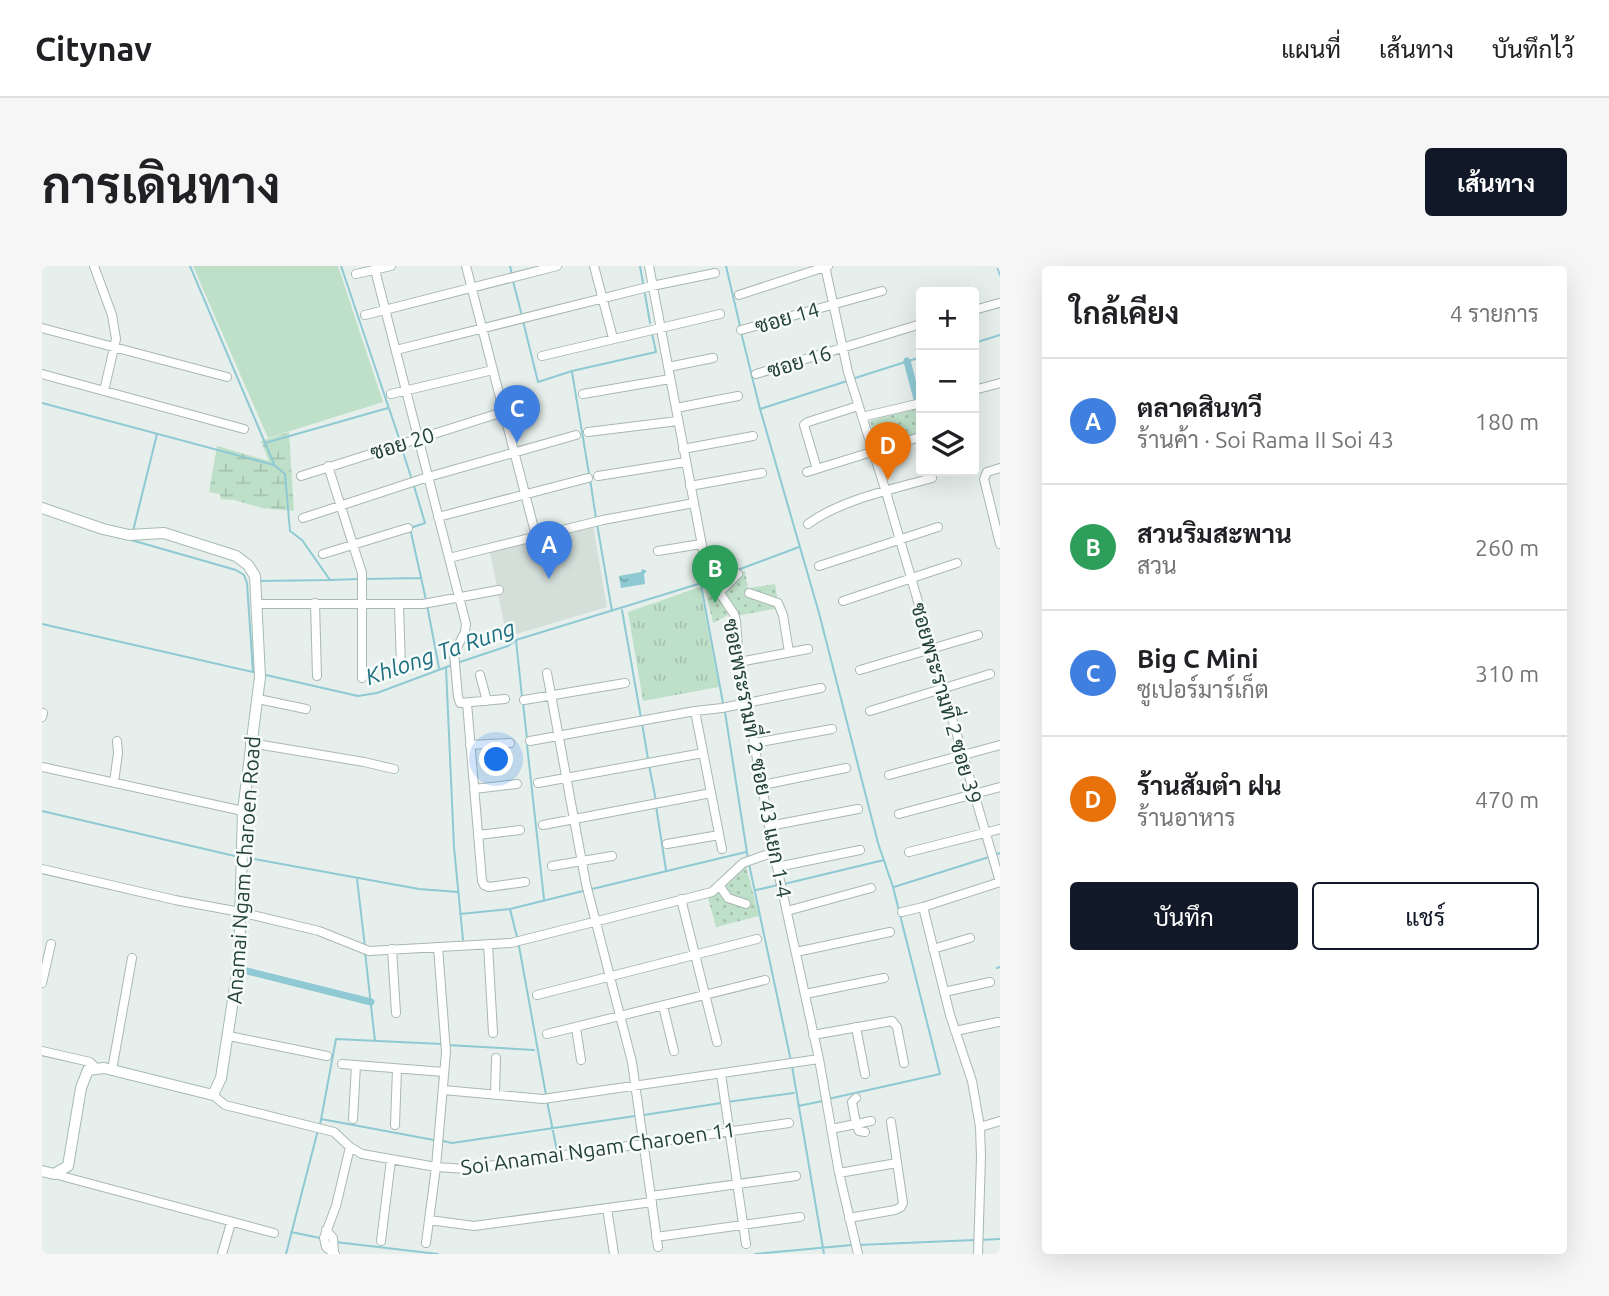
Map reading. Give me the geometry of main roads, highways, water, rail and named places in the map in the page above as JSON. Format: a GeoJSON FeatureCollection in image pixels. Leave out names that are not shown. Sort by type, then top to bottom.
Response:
{"type":"FeatureCollection","features":[{"type":"Feature","properties":{"kind":"water"},"geometry":{"type":"Polygon","coordinates":[[[642,569],[647,571],[644,574],[645,584],[621,588],[619,576],[641,572],[642,569]]]}},
{"type":"Feature","properties":{"kind":"waterway"},"geometry":{"type":"LineString","coordinates":[[190,266],[274,464]]}},
{"type":"Feature","properties":{"kind":"waterway"},"geometry":{"type":"LineString","coordinates":[[341,266],[400,441]]}},
{"type":"Feature","properties":{"kind":"waterway"},"geometry":{"type":"LineString","coordinates":[[510,266],[512,275]]}},
{"type":"Feature","properties":{"kind":"waterway"},"geometry":{"type":"LineString","coordinates":[[640,266],[643,283]]}},
{"type":"Feature","properties":{"kind":"waterway"},"geometry":{"type":"LineString","coordinates":[[726,266],[740,326]]}},
{"type":"Feature","properties":{"kind":"waterway"},"geometry":{"type":"LineString","coordinates":[[997,266],[1000,275]]}},
{"type":"Feature","properties":{"kind":"waterway"},"geometry":{"type":"LineString","coordinates":[[513,281],[522,316]]}},
{"type":"Feature","properties":{"kind":"waterway"},"geometry":{"type":"LineString","coordinates":[[645,294],[650,323]]}},
{"type":"Feature","properties":{"kind":"waterway"},"geometry":{"type":"LineString","coordinates":[[523,321],[538,382],[572,371],[656,352],[652,334]]}},
{"type":"Feature","properties":{"kind":"waterway"},"geometry":{"type":"LineString","coordinates":[[741,332],[760,409],[819,613],[878,843],[893,887],[940,1074],[828,1099]]}},
{"type":"Feature","properties":{"kind":"waterway"},"geometry":{"type":"LineString","coordinates":[[979,341],[1000,335]]}},
{"type":"Feature","properties":{"kind":"waterway"},"geometry":{"type":"LineString","coordinates":[[852,379],[916,359]]}},
{"type":"Feature","properties":{"kind":"waterway"},"geometry":{"type":"LineString","coordinates":[[907,361],[916,395]]}},
{"type":"Feature","properties":{"kind":"waterway"},"geometry":{"type":"LineString","coordinates":[[572,372],[589,474]]}},
{"type":"Feature","properties":{"kind":"waterway"},"geometry":{"type":"LineString","coordinates":[[760,409],[847,381]]}},
{"type":"Feature","properties":{"kind":"waterway"},"geometry":{"type":"LineString","coordinates":[[42,403],[274,465],[285,474],[290,531],[302,540],[330,580],[359,579]]}},
{"type":"Feature","properties":{"kind":"waterway"},"geometry":{"type":"LineString","coordinates":[[265,443],[388,408]]}},
{"type":"Feature","properties":{"kind":"waterway"},"geometry":{"type":"LineString","coordinates":[[133,531],[157,434]]}},
{"type":"Feature","properties":{"kind":"waterway"},"geometry":{"type":"LineString","coordinates":[[401,446],[411,477]]}},
{"type":"Feature","properties":{"kind":"waterway"},"geometry":{"type":"LineString","coordinates":[[590,479],[596,518]]}},
{"type":"Feature","properties":{"kind":"waterway"},"geometry":{"type":"LineString","coordinates":[[414,486],[425,523],[410,528],[426,600]]}},
{"type":"Feature","properties":{"kind":"waterway"},"geometry":{"type":"LineString","coordinates":[[597,524],[612,611]]}},
{"type":"Feature","properties":{"kind":"waterway"},"geometry":{"type":"LineString","coordinates":[[131,540],[236,570],[244,575],[247,583],[253,672]]}},
{"type":"Feature","properties":{"kind":"waterway","name":"Khlong Ta Rung"},"geometry":{"type":"LineString","coordinates":[[716,578],[799,547]]}},
{"type":"Feature","properties":{"kind":"waterway"},"geometry":{"type":"LineString","coordinates":[[364,579],[421,578]]}},
{"type":"Feature","properties":{"kind":"waterway"},"geometry":{"type":"LineString","coordinates":[[258,581],[330,580]]}},
{"type":"Feature","properties":{"kind":"waterway","name":"Khlong Ta Rung"},"geometry":{"type":"LineString","coordinates":[[457,663],[508,646],[516,640],[708,581]]}},
{"type":"Feature","properties":{"kind":"waterway"},"geometry":{"type":"LineString","coordinates":[[701,585],[723,703]]}},
{"type":"Feature","properties":{"kind":"waterway"},"geometry":{"type":"LineString","coordinates":[[427,605],[439,668]]}},
{"type":"Feature","properties":{"kind":"waterway"},"geometry":{"type":"LineString","coordinates":[[622,610],[641,718]]}},
{"type":"Feature","properties":{"kind":"waterway","name":"Khlong Ta Rung"},"geometry":{"type":"LineString","coordinates":[[42,624],[257,673]]}},
{"type":"Feature","properties":{"kind":"waterway"},"geometry":{"type":"LineString","coordinates":[[516,640],[522,697]]}},
{"type":"Feature","properties":{"kind":"waterway","name":"Khlong Ta Rung"},"geometry":{"type":"LineString","coordinates":[[266,675],[358,696],[377,693],[452,665]]}},
{"type":"Feature","properties":{"kind":"waterway"},"geometry":{"type":"LineString","coordinates":[[446,668],[454,847],[463,940]]}},
{"type":"Feature","properties":{"kind":"waterway"},"geometry":{"type":"LineString","coordinates":[[523,703],[527,739]]}},
{"type":"Feature","properties":{"kind":"waterway"},"geometry":{"type":"LineString","coordinates":[[725,712],[748,859]]}},
{"type":"Feature","properties":{"kind":"waterway"},"geometry":{"type":"LineString","coordinates":[[642,723],[648,759]]}},
{"type":"Feature","properties":{"kind":"waterway"},"geometry":{"type":"LineString","coordinates":[[527,745],[544,899]]}},
{"type":"Feature","properties":{"kind":"waterway"},"geometry":{"type":"LineString","coordinates":[[649,765],[656,801]]}},
{"type":"Feature","properties":{"kind":"waterway"},"geometry":{"type":"LineString","coordinates":[[656,806],[666,870]]}},
{"type":"Feature","properties":{"kind":"waterway"},"geometry":{"type":"LineString","coordinates":[[42,811],[239,857]]}},
{"type":"Feature","properties":{"kind":"waterway"},"geometry":{"type":"LineString","coordinates":[[592,889],[746,852]]}},
{"type":"Feature","properties":{"kind":"waterway"},"geometry":{"type":"LineString","coordinates":[[994,855],[1000,853]]}},
{"type":"Feature","properties":{"kind":"waterway"},"geometry":{"type":"LineString","coordinates":[[894,887],[989,857]]}},
{"type":"Feature","properties":{"kind":"waterway"},"geometry":{"type":"LineString","coordinates":[[248,858],[419,889],[458,892]]}},
{"type":"Feature","properties":{"kind":"waterway"},"geometry":{"type":"LineString","coordinates":[[784,884],[884,860]]}},
{"type":"Feature","properties":{"kind":"waterway"},"geometry":{"type":"LineString","coordinates":[[749,864],[791,1061]]}},
{"type":"Feature","properties":{"kind":"waterway"},"geometry":{"type":"LineString","coordinates":[[357,879],[365,947]]}},
{"type":"Feature","properties":{"kind":"waterway"},"geometry":{"type":"LineString","coordinates":[[756,890],[778,885]]}},
{"type":"Feature","properties":{"kind":"waterway"},"geometry":{"type":"LineString","coordinates":[[460,914],[510,909],[583,891]]}},
{"type":"Feature","properties":{"kind":"waterway"},"geometry":{"type":"LineString","coordinates":[[510,909],[517,937]]}},
{"type":"Feature","properties":{"kind":"waterway"},"geometry":{"type":"LineString","coordinates":[[519,946],[546,1095]]}},
{"type":"Feature","properties":{"kind":"waterway"},"geometry":{"type":"LineString","coordinates":[[365,952],[375,1041]]}},
{"type":"Feature","properties":{"kind":"waterway"},"geometry":{"type":"LineString","coordinates":[[247,971],[371,1002]]}},
{"type":"Feature","properties":{"kind":"waterway"},"geometry":{"type":"LineString","coordinates":[[320,1125],[336,1039],[442,1044]]}},
{"type":"Feature","properties":{"kind":"waterway"},"geometry":{"type":"LineString","coordinates":[[447,1045],[534,1050]]}},
{"type":"Feature","properties":{"kind":"waterway"},"geometry":{"type":"LineString","coordinates":[[792,1066],[824,1254]]}},
{"type":"Feature","properties":{"kind":"waterway"},"geometry":{"type":"LineString","coordinates":[[727,1102],[794,1093]]}},
{"type":"Feature","properties":{"kind":"waterway"},"geometry":{"type":"LineString","coordinates":[[547,1101],[557,1151]]}},
{"type":"Feature","properties":{"kind":"waterway"},"geometry":{"type":"LineString","coordinates":[[798,1106],[823,1101]]}},
{"type":"Feature","properties":{"kind":"waterway"},"geometry":{"type":"LineString","coordinates":[[644,1115],[721,1103]]}},
{"type":"Feature","properties":{"kind":"waterway"},"geometry":{"type":"LineString","coordinates":[[443,1141],[452,1143],[635,1116]]}},
{"type":"Feature","properties":{"kind":"waterway"},"geometry":{"type":"LineString","coordinates":[[321,1119],[434,1140]]}},
{"type":"Feature","properties":{"kind":"waterway"},"geometry":{"type":"LineString","coordinates":[[286,1254],[318,1130]]}},
{"type":"Feature","properties":{"kind":"waterway"},"geometry":{"type":"LineString","coordinates":[[291,1232],[320,1238]]}},
{"type":"Feature","properties":{"kind":"waterway"},"geometry":{"type":"LineString","coordinates":[[980,1240],[1000,1239]]}},
{"type":"Feature","properties":{"kind":"waterway"},"geometry":{"type":"LineString","coordinates":[[858,1245],[974,1240]]}},
{"type":"Feature","properties":{"kind":"waterway"},"geometry":{"type":"LineString","coordinates":[[335,1242],[438,1254]]}},
{"type":"Feature","properties":{"kind":"waterway"},"geometry":{"type":"LineString","coordinates":[[755,1254],[852,1245]]}},
{"type":"Feature","properties":{"kind":"place","name":"Big C Mini"},"geometry":{"type":"Point","coordinates":[517,443]}},
{"type":"Feature","properties":{"kind":"place","name":"ร้านสัมตำ ฝน"},"geometry":{"type":"Point","coordinates":[888,480]}},
{"type":"Feature","properties":{"kind":"place","name":"ตลาดสินทวี"},"geometry":{"type":"Point","coordinates":[549,579]}},
{"type":"Feature","properties":{"kind":"place","name":"สวนริมสะพาน"},"geometry":{"type":"Point","coordinates":[715,603]}}]}
